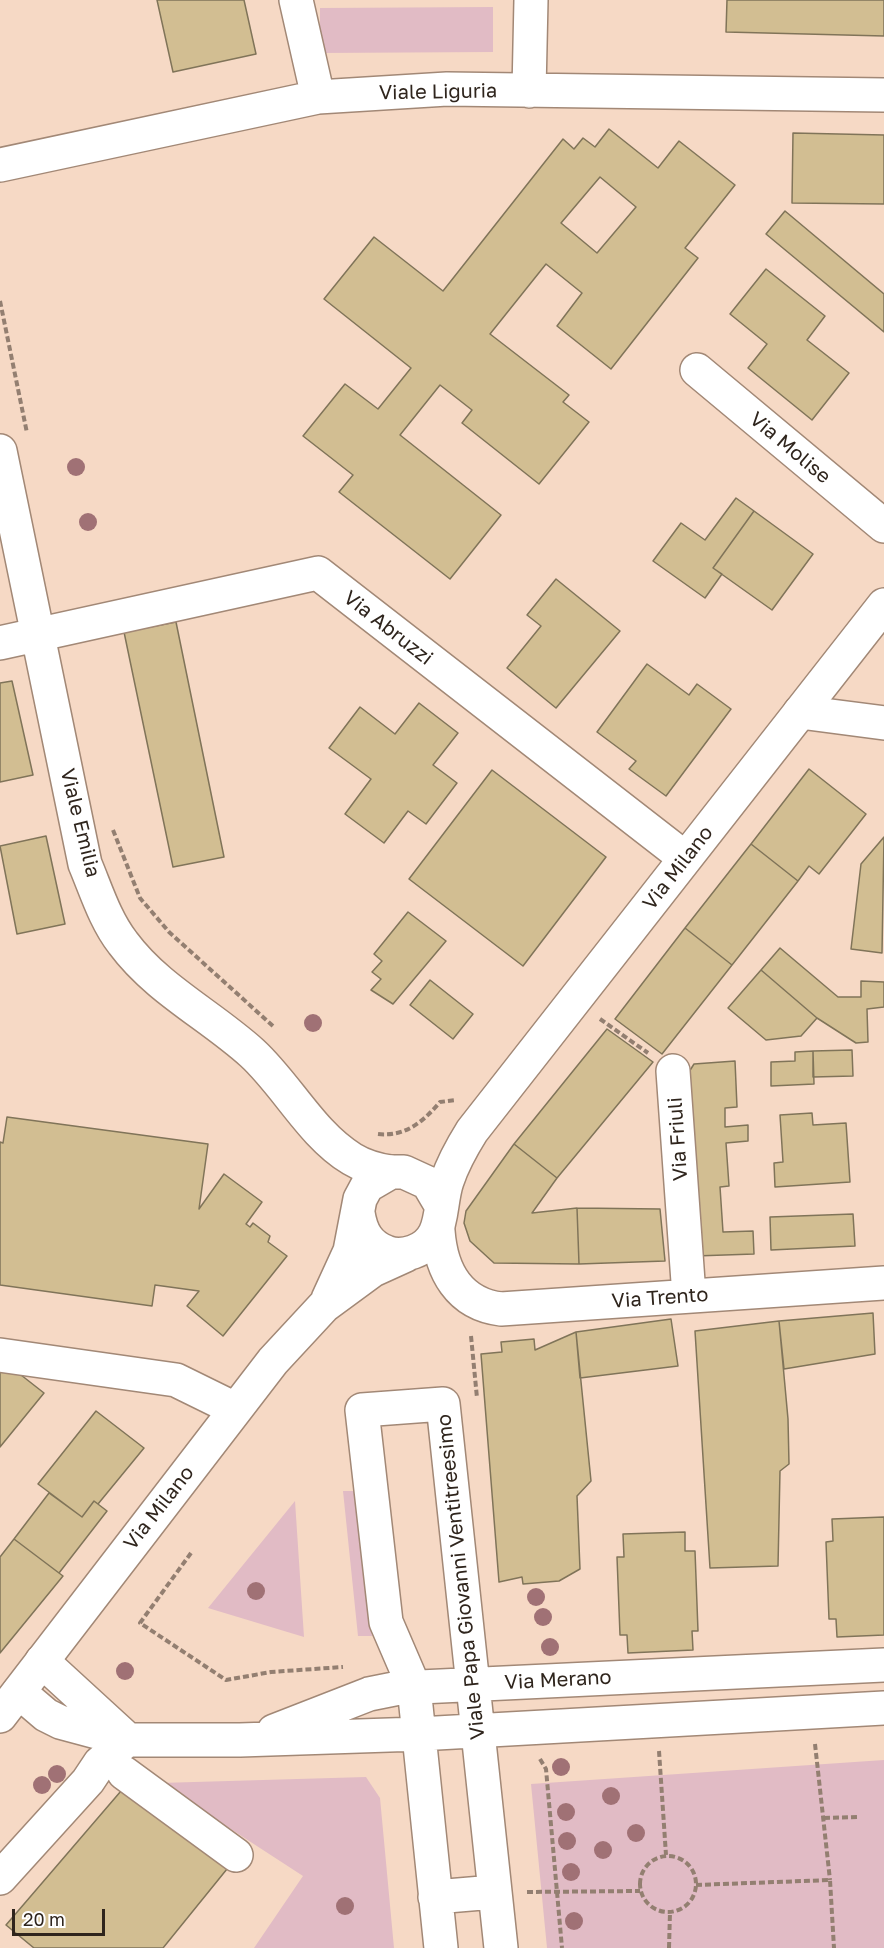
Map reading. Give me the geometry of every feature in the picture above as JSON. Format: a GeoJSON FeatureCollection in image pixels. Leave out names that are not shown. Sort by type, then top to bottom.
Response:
{"type":"FeatureCollection","features":[{"type":"Feature","properties":{"kind":"street"},"geometry":{"type":"LineString","coordinates":[[296,0],[318,97]]}},
{"type":"Feature","properties":{"kind":"street"},"geometry":{"type":"LineString","coordinates":[[530,91],[531,0]]}},
{"type":"Feature","properties":{"kind":"street","name":"Viale Liguria"},"geometry":{"type":"LineString","coordinates":[[0,165],[318,97],[447,89],[884,96]]}},
{"type":"Feature","properties":{"kind":"street","name":"Via Molise"},"geometry":{"type":"LineString","coordinates":[[697,370],[884,526]]}},
{"type":"Feature","properties":{"kind":"street","name":"Viale Emilia"},"geometry":{"type":"LineString","coordinates":[[0,451],[86,864],[117,934],[154,977],[253,1053],[330,1141],[351,1159],[372,1169],[397,1172]]}},
{"type":"Feature","properties":{"kind":"street","name":"Via Abruzzi"},"geometry":{"type":"LineString","coordinates":[[38,634],[318,573],[685,858]]}},
{"type":"Feature","properties":{"kind":"street","name":"Via Milano"},"geometry":{"type":"LineString","coordinates":[[10,1704],[273,1361],[324,1306],[373,1270],[419,1250],[439,1218],[456,1157],[476,1126],[884,605]]}},
{"type":"Feature","properties":{"kind":"street"},"geometry":{"type":"LineString","coordinates":[[0,643],[38,634]]}},
{"type":"Feature","properties":{"kind":"street"},"geometry":{"type":"LineString","coordinates":[[800,712],[884,723]]}},
{"type":"Feature","properties":{"kind":"street","name":"Via Friuli"},"geometry":{"type":"LineString","coordinates":[[673,1071],[688,1296]]}},
{"type":"Feature","properties":{"kind":"street","name":"Via Milano"},"geometry":{"type":"LineString","coordinates":[[324,1306],[350,1251],[360,1199],[368,1186],[397,1172],[434,1159],[476,1126]]}},
{"type":"Feature","properties":{"kind":"street","name":"Viale Emilia"},"geometry":{"type":"LineString","coordinates":[[330,1141],[358,1213]]}},
{"type":"Feature","properties":{"kind":"street"},"geometry":{"type":"LineString","coordinates":[[397,1172],[428,1183],[439,1218]]}},
{"type":"Feature","properties":{"kind":"street"},"geometry":{"type":"LineString","coordinates":[[358,1213],[360,1227],[367,1240],[378,1249],[392,1254],[406,1255]]}},
{"type":"Feature","properties":{"kind":"street","name":"Via Trento"},"geometry":{"type":"LineString","coordinates":[[439,1218],[442,1254],[451,1275],[459,1290],[470,1300],[485,1307],[501,1309],[884,1282]]}},
{"type":"Feature","properties":{"kind":"street","name":"Via Trento"},"geometry":{"type":"LineString","coordinates":[[406,1255],[425,1258],[439,1265],[451,1275]]}},
{"type":"Feature","properties":{"kind":"street"},"geometry":{"type":"LineString","coordinates":[[0,1355],[176,1380],[235,1409]]}},
{"type":"Feature","properties":{"kind":"street","name":"Viale Papa Giovanni Ventitreesimo"},"geometry":{"type":"LineString","coordinates":[[441,1948],[414,1687],[386,1622],[362,1410],[443,1404],[476,1731],[501,1948]]}},
{"type":"Feature","properties":{"kind":"street"},"geometry":{"type":"LineString","coordinates":[[0,1878],[88,1780],[100,1763],[128,1740],[42,1661]]}},
{"type":"Feature","properties":{"kind":"street","name":"Via Merano"},"geometry":{"type":"LineString","coordinates":[[240,1740],[274,1731],[376,1692],[414,1687],[884,1665]]}},
{"type":"Feature","properties":{"kind":"street","name":"Via Merano"},"geometry":{"type":"LineString","coordinates":[[10,1704],[46,1715],[60,1722],[128,1740],[240,1740],[418,1734],[884,1708]]}},
{"type":"Feature","properties":{"kind":"street"},"geometry":{"type":"LineString","coordinates":[[124,1773],[236,1855]]}},
{"type":"Feature","properties":{"kind":"street"},"geometry":{"type":"LineString","coordinates":[[435,1897],[494,1892]]}},
{"type":"Feature","properties":{"kind":"path"},"geometry":{"type":"LineString","coordinates":[[111,824],[140,898],[169,932],[265,1016],[279,1033]]}},
{"type":"Feature","properties":{"kind":"path","name":"Via Friuli"},"geometry":{"type":"LineString","coordinates":[[600,1019],[673,1071]]}},
{"type":"Feature","properties":{"kind":"path"},"geometry":{"type":"LineString","coordinates":[[369,1130],[394,1136],[423,1122],[440,1102],[454,1098],[476,1126]]}},
{"type":"Feature","properties":{"kind":"path"},"geometry":{"type":"LineString","coordinates":[[190,1553],[140,1623],[226,1680],[271,1671],[351,1667]]}},
{"type":"Feature","properties":{"kind":"path"},"geometry":{"type":"LineString","coordinates":[[656,1720],[666,1855]]}},
{"type":"Feature","properties":{"kind":"path"},"geometry":{"type":"LineString","coordinates":[[814,1741],[830,1880],[834,1948]]}},
{"type":"Feature","properties":{"kind":"path"},"geometry":{"type":"LineString","coordinates":[[539,1758],[546,1769],[562,1948]]}},
{"type":"Feature","properties":{"kind":"path"},"geometry":{"type":"LineString","coordinates":[[824,1818],[857,1817]]}},
{"type":"Feature","properties":{"kind":"path"},"geometry":{"type":"LineString","coordinates":[[666,1855],[685,1861],[695,1876],[696,1885],[691,1901],[685,1907],[670,1912],[651,1907],[640,1891],[641,1874],[645,1867],[651,1861],[666,1855]]}},
{"type":"Feature","properties":{"kind":"path"},"geometry":{"type":"LineString","coordinates":[[696,1885],[830,1880]]}},
{"type":"Feature","properties":{"kind":"path"},"geometry":{"type":"LineString","coordinates":[[494,1892],[640,1891]]}},
{"type":"Feature","properties":{"kind":"path"},"geometry":{"type":"LineString","coordinates":[[669,1948],[670,1912]]}},
{"type":"Feature","properties":{"kind":"shaded area"},"geometry":{"type":"Polygon","coordinates":[[[493,7],[493,52],[320,53],[320,8],[493,7]]]}},
{"type":"Feature","properties":{"kind":"shaded area"},"geometry":{"type":"Polygon","coordinates":[[[343,1491],[355,1491],[372,1636],[358,1636],[343,1491]]]}},
{"type":"Feature","properties":{"kind":"shaded area"},"geometry":{"type":"Polygon","coordinates":[[[295,1501],[304,1637],[208,1608],[295,1501]]]}},
{"type":"Feature","properties":{"kind":"shaded area"},"geometry":{"type":"Polygon","coordinates":[[[884,1760],[884,1948],[547,1948],[531,1784],[884,1760]]]}},
{"type":"Feature","properties":{"kind":"shaded area"},"geometry":{"type":"Polygon","coordinates":[[[366,1777],[380,1798],[394,1948],[254,1948],[303,1876],[160,1783],[366,1777]]]}},
{"type":"Feature","properties":{"kind":"building"},"geometry":{"type":"Polygon","coordinates":[[[157,0],[244,0],[256,54],[173,72],[157,0]]]}},
{"type":"Feature","properties":{"kind":"building"},"geometry":{"type":"Polygon","coordinates":[[[727,0],[884,0],[884,36],[726,32],[727,0]]]}},
{"type":"Feature","properties":{"kind":"building"},"geometry":{"type":"Polygon","coordinates":[[[609,129],[658,168],[679,141],[735,185],[685,248],[698,258],[611,369],[557,326],[582,293],[546,264],[490,334],[569,395],[563,402],[589,422],[539,484],[462,423],[472,410],[440,385],[400,435],[501,515],[450,579],[339,492],[353,475],[303,436],[345,384],[378,409],[411,368],[324,299],[374,237],[443,291],[563,139],[574,149],[583,138],[595,147],[609,129]],[[600,177],[561,223],[597,253],[636,207],[600,177]]]}},
{"type":"Feature","properties":{"kind":"building"},"geometry":{"type":"Polygon","coordinates":[[[793,133],[884,135],[884,204],[792,203],[793,133]]]}},
{"type":"Feature","properties":{"kind":"building"},"geometry":{"type":"Polygon","coordinates":[[[785,211],[884,294],[884,332],[766,234],[785,211]]]}},
{"type":"Feature","properties":{"kind":"building"},"geometry":{"type":"Polygon","coordinates":[[[766,269],[825,316],[807,340],[849,373],[812,420],[748,368],[767,344],[730,314],[766,269]]]}},
{"type":"Feature","properties":{"kind":"building"},"geometry":{"type":"Polygon","coordinates":[[[736,498],[754,511],[713,568],[722,574],[705,598],[653,561],[681,523],[705,540],[736,498]]]}},
{"type":"Feature","properties":{"kind":"building"},"geometry":{"type":"Polygon","coordinates":[[[754,511],[813,554],[772,610],[713,568],[754,511]]]}},
{"type":"Feature","properties":{"kind":"building"},"geometry":{"type":"Polygon","coordinates":[[[556,579],[620,631],[556,708],[507,668],[541,626],[527,615],[556,579]]]}},
{"type":"Feature","properties":{"kind":"building"},"geometry":{"type":"Polygon","coordinates":[[[176,622],[224,857],[173,867],[124,632],[176,622]]]}},
{"type":"Feature","properties":{"kind":"building"},"geometry":{"type":"Polygon","coordinates":[[[647,664],[689,695],[697,684],[731,709],[666,796],[629,769],[636,761],[597,732],[647,664]]]}},
{"type":"Feature","properties":{"kind":"building"},"geometry":{"type":"Polygon","coordinates":[[[12,681],[33,775],[0,782],[0,683],[12,681]]]}},
{"type":"Feature","properties":{"kind":"building"},"geometry":{"type":"Polygon","coordinates":[[[419,703],[458,733],[433,765],[457,783],[426,824],[408,811],[384,843],[345,814],[371,779],[329,748],[360,707],[395,734],[419,703]]]}},
{"type":"Feature","properties":{"kind":"building"},"geometry":{"type":"Polygon","coordinates":[[[809,769],[866,814],[819,874],[809,866],[798,881],[751,844],[809,769]]]}},
{"type":"Feature","properties":{"kind":"building"},"geometry":{"type":"Polygon","coordinates":[[[492,770],[606,857],[523,966],[409,879],[492,770]]]}},
{"type":"Feature","properties":{"kind":"building"},"geometry":{"type":"Polygon","coordinates":[[[46,836],[65,924],[17,934],[0,846],[46,836]]]}},
{"type":"Feature","properties":{"kind":"building"},"geometry":{"type":"Polygon","coordinates":[[[884,837],[882,953],[851,949],[861,864],[884,837]]]}},
{"type":"Feature","properties":{"kind":"building"},"geometry":{"type":"Polygon","coordinates":[[[751,844],[798,881],[732,965],[685,928],[751,844]]]}},
{"type":"Feature","properties":{"kind":"building"},"geometry":{"type":"Polygon","coordinates":[[[408,912],[446,941],[393,1004],[371,990],[381,979],[372,972],[382,961],[374,954],[408,912]]]}},
{"type":"Feature","properties":{"kind":"building"},"geometry":{"type":"Polygon","coordinates":[[[685,928],[732,965],[662,1054],[615,1019],[685,928]]]}},
{"type":"Feature","properties":{"kind":"building"},"geometry":{"type":"Polygon","coordinates":[[[780,948],[838,997],[861,997],[861,981],[884,982],[884,1007],[867,1009],[868,1042],[856,1043],[817,1018],[761,970],[780,948]]]}},
{"type":"Feature","properties":{"kind":"building"},"geometry":{"type":"Polygon","coordinates":[[[761,970],[817,1018],[801,1036],[766,1040],[728,1008],[761,970]]]}},
{"type":"Feature","properties":{"kind":"building"},"geometry":{"type":"Polygon","coordinates":[[[430,980],[473,1014],[453,1039],[410,1005],[430,980]]]}},
{"type":"Feature","properties":{"kind":"building"},"geometry":{"type":"Polygon","coordinates":[[[607,1029],[653,1062],[557,1178],[514,1144],[607,1029]]]}},
{"type":"Feature","properties":{"kind":"building"},"geometry":{"type":"Polygon","coordinates":[[[852,1050],[853,1076],[813,1077],[813,1051],[852,1050]]]}},
{"type":"Feature","properties":{"kind":"building"},"geometry":{"type":"Polygon","coordinates":[[[813,1051],[814,1084],[771,1086],[771,1062],[795,1061],[795,1052],[813,1051]]]}},
{"type":"Feature","properties":{"kind":"building"},"geometry":{"type":"Polygon","coordinates":[[[735,1061],[737,1107],[725,1108],[725,1127],[748,1125],[748,1141],[726,1143],[729,1186],[720,1187],[723,1232],[753,1231],[754,1254],[695,1256],[682,1083],[694,1064],[735,1061]]]}},
{"type":"Feature","properties":{"kind":"building"},"geometry":{"type":"Polygon","coordinates":[[[812,1113],[813,1125],[846,1123],[850,1182],[775,1187],[774,1163],[783,1162],[780,1115],[812,1113]]]}},
{"type":"Feature","properties":{"kind":"building"},"geometry":{"type":"Polygon","coordinates":[[[7,1117],[208,1144],[199,1209],[224,1174],[262,1202],[246,1224],[250,1227],[253,1223],[270,1236],[268,1242],[287,1256],[223,1336],[187,1306],[199,1291],[155,1285],[152,1306],[0,1285],[0,1142],[3,1143],[7,1117]]]}},
{"type":"Feature","properties":{"kind":"building"},"geometry":{"type":"Polygon","coordinates":[[[514,1144],[557,1178],[532,1213],[577,1208],[579,1264],[494,1263],[470,1241],[464,1223],[466,1211],[514,1144]]]}},
{"type":"Feature","properties":{"kind":"building"},"geometry":{"type":"Polygon","coordinates":[[[577,1208],[660,1209],[665,1261],[579,1264],[577,1208]]]}},
{"type":"Feature","properties":{"kind":"building"},"geometry":{"type":"Polygon","coordinates":[[[853,1214],[855,1246],[771,1250],[770,1217],[853,1214]]]}},
{"type":"Feature","properties":{"kind":"building"},"geometry":{"type":"Polygon","coordinates":[[[873,1313],[875,1354],[784,1369],[779,1321],[873,1313]]]}},
{"type":"Feature","properties":{"kind":"building"},"geometry":{"type":"Polygon","coordinates":[[[671,1319],[678,1366],[580,1378],[576,1332],[671,1319]]]}},
{"type":"Feature","properties":{"kind":"building"},"geometry":{"type":"Polygon","coordinates":[[[779,1321],[788,1419],[789,1464],[780,1471],[778,1566],[710,1568],[695,1331],[779,1321]]]}},
{"type":"Feature","properties":{"kind":"building"},"geometry":{"type":"Polygon","coordinates":[[[576,1332],[591,1481],[577,1496],[580,1569],[559,1581],[523,1584],[522,1577],[499,1582],[481,1354],[502,1352],[501,1342],[534,1339],[535,1350],[576,1332]]]}},
{"type":"Feature","properties":{"kind":"building"},"geometry":{"type":"Polygon","coordinates":[[[7,1364],[44,1393],[0,1447],[0,1372],[7,1364]]]}},
{"type":"Feature","properties":{"kind":"building"},"geometry":{"type":"Polygon","coordinates":[[[96,1411],[144,1448],[98,1504],[94,1501],[82,1517],[38,1484],[96,1411]]]}},
{"type":"Feature","properties":{"kind":"building"},"geometry":{"type":"Polygon","coordinates":[[[49,1493],[82,1517],[94,1501],[107,1511],[59,1573],[14,1539],[49,1493]]]}},
{"type":"Feature","properties":{"kind":"building"},"geometry":{"type":"Polygon","coordinates":[[[884,1517],[884,1635],[837,1637],[836,1619],[829,1619],[826,1542],[833,1541],[832,1519],[884,1517]]]}},
{"type":"Feature","properties":{"kind":"building"},"geometry":{"type":"Polygon","coordinates":[[[685,1532],[685,1551],[695,1551],[698,1631],[692,1631],[693,1650],[628,1653],[627,1635],[620,1635],[617,1557],[624,1557],[623,1534],[685,1532]]]}},
{"type":"Feature","properties":{"kind":"building"},"geometry":{"type":"Polygon","coordinates":[[[14,1539],[63,1576],[0,1653],[0,1557],[14,1539]]]}},
{"type":"Feature","properties":{"kind":"building"},"geometry":{"type":"Polygon","coordinates":[[[127,1784],[227,1869],[163,1948],[34,1948],[6,1925],[127,1784]]]}}]}
